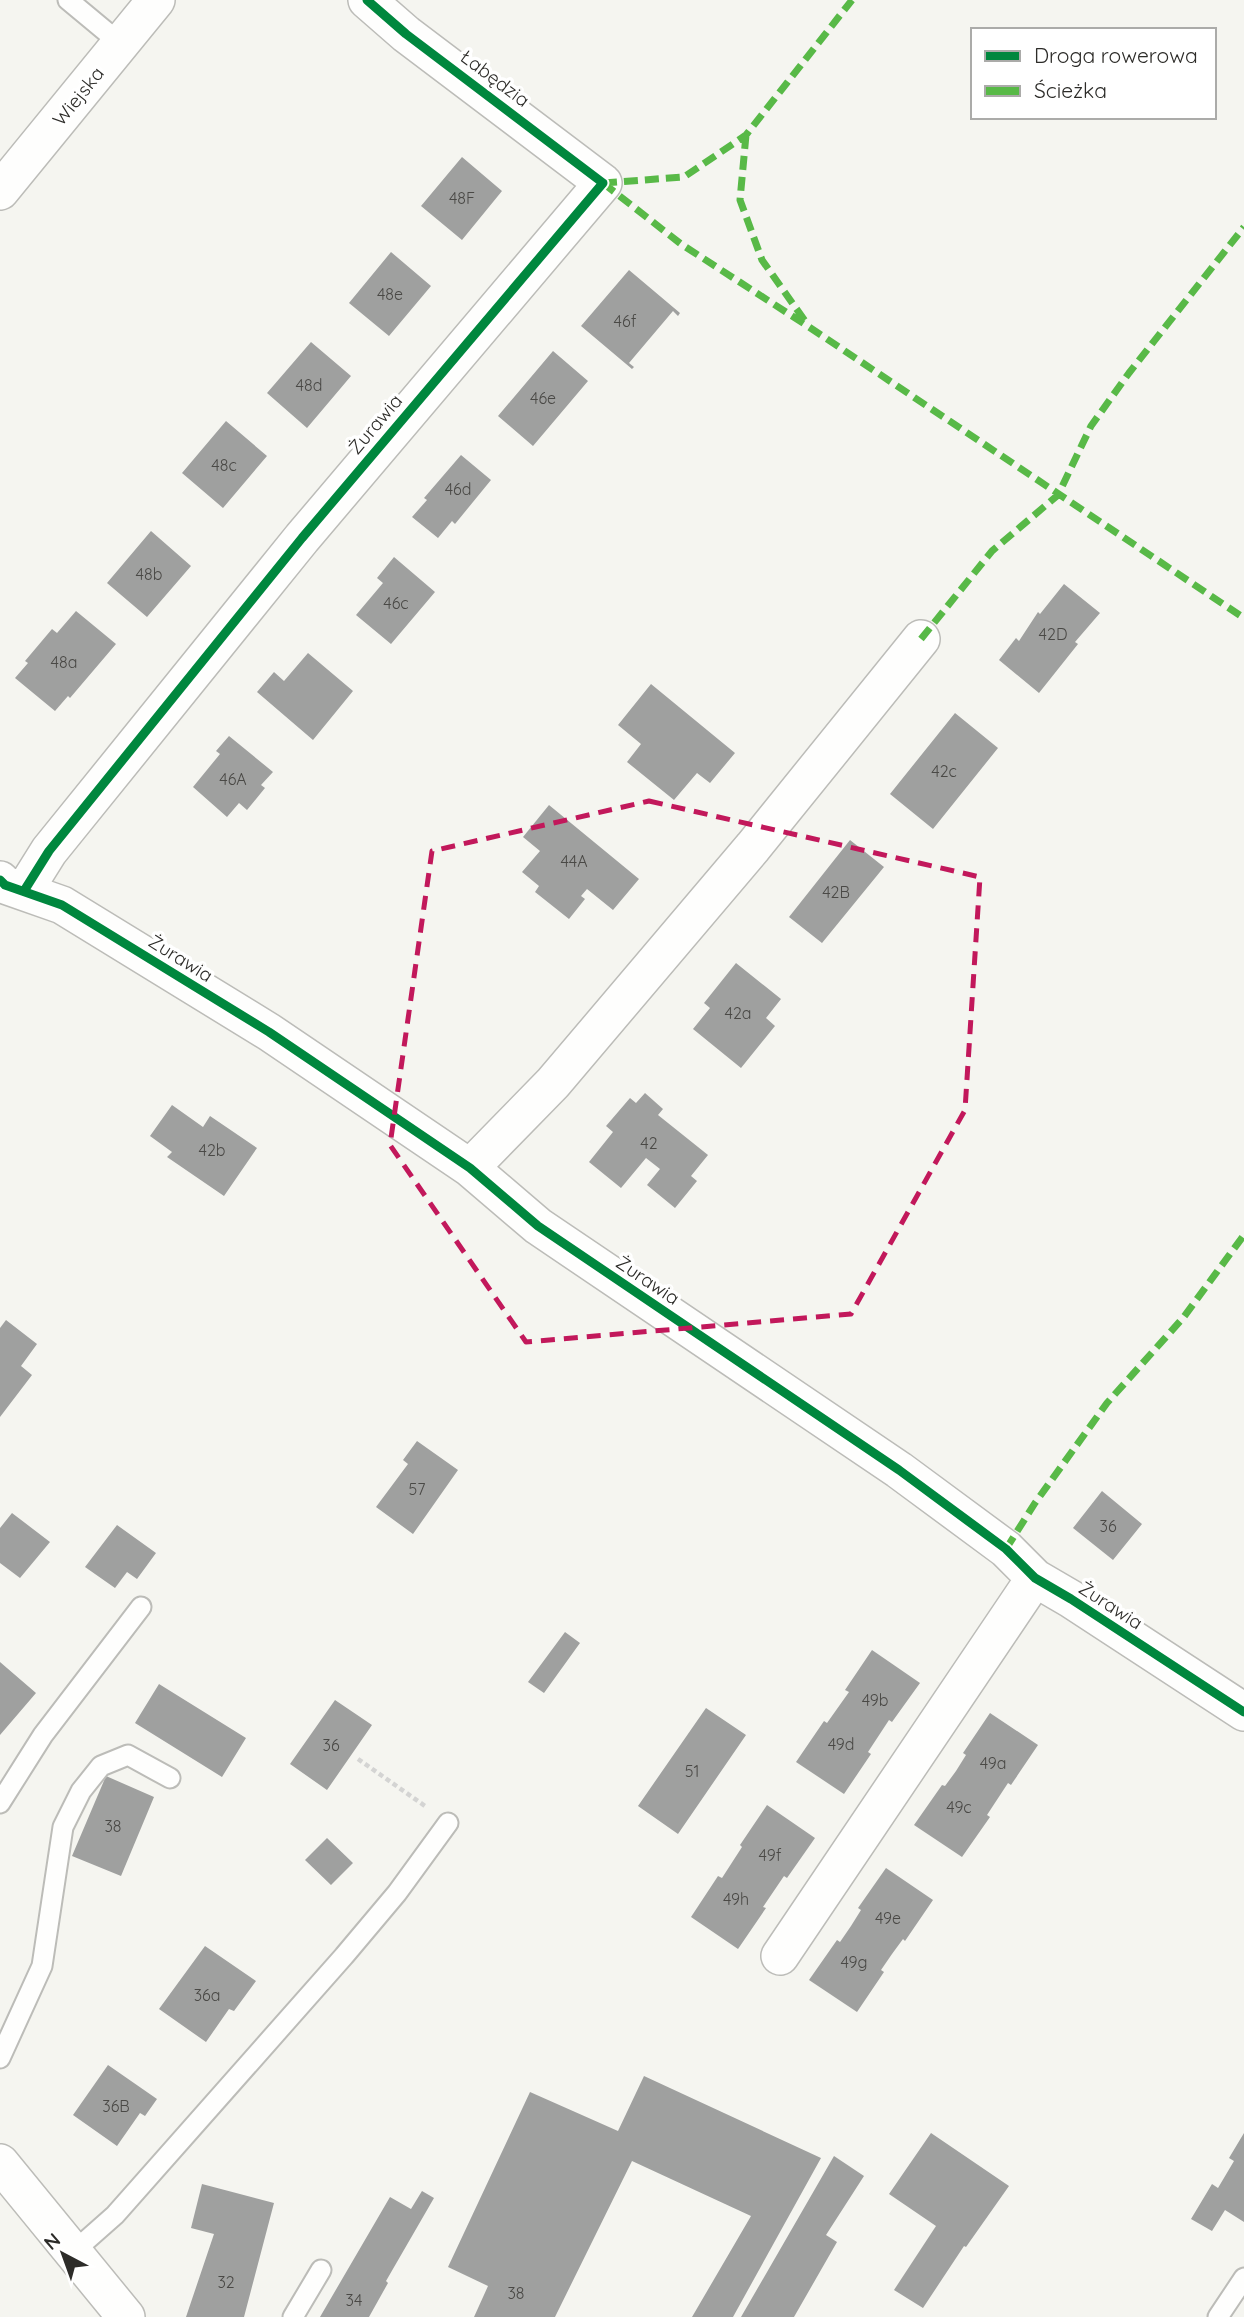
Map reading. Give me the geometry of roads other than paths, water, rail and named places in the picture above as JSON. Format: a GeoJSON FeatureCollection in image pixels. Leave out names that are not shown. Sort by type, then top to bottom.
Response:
{"type":"FeatureCollection","features":[{"type":"Feature","properties":{"kind":"street","name":"Wiejska"},"geometry":{"type":"LineString","coordinates":[[0,191],[156,0]]}},
{"type":"Feature","properties":{"kind":"street","name":"Łabędzia"},"geometry":{"type":"LineString","coordinates":[[367,0],[406,34],[603,183]]}},
{"type":"Feature","properties":{"kind":"street","name":"Żurawia"},"geometry":{"type":"LineString","coordinates":[[7,887],[49,851],[302,538],[603,183]]}},
{"type":"Feature","properties":{"kind":"street"},"geometry":{"type":"LineString","coordinates":[[470,1168],[562,1073],[753,847],[921,639]]}},
{"type":"Feature","properties":{"kind":"street","name":"Żurawia"},"geometry":{"type":"LineString","coordinates":[[7,887],[62,905],[269,1032],[470,1168],[538,1226],[899,1470],[1006,1549],[1035,1578],[1244,1712]]}},
{"type":"Feature","properties":{"kind":"street"},"geometry":{"type":"LineString","coordinates":[[780,1956],[1035,1578]]}},
{"type":"Feature","properties":{"kind":"street"},"geometry":{"type":"LineString","coordinates":[[0,2163],[126,2317]]}},
{"type":"Feature","properties":{"kind":"lane"},"geometry":{"type":"LineString","coordinates":[[68,0],[121,44]]}},
{"type":"Feature","properties":{"kind":"lane"},"geometry":{"type":"LineString","coordinates":[[0,1803],[43,1735],[141,1607]]}},
{"type":"Feature","properties":{"kind":"lane"},"geometry":{"type":"LineString","coordinates":[[0,2058],[42,1966],[63,1827],[81,1791],[101,1766],[128,1755],[170,1778]]}},
{"type":"Feature","properties":{"kind":"lane"},"geometry":{"type":"LineString","coordinates":[[72,2253],[116,2215],[344,1956],[397,1893],[449,1823]]}},
{"type":"Feature","properties":{"kind":"lane"},"geometry":{"type":"LineString","coordinates":[[293,2317],[321,2270]]}},
{"type":"Feature","properties":{"kind":"lane"},"geometry":{"type":"LineString","coordinates":[[1218,2317],[1244,2278]]}}]}
